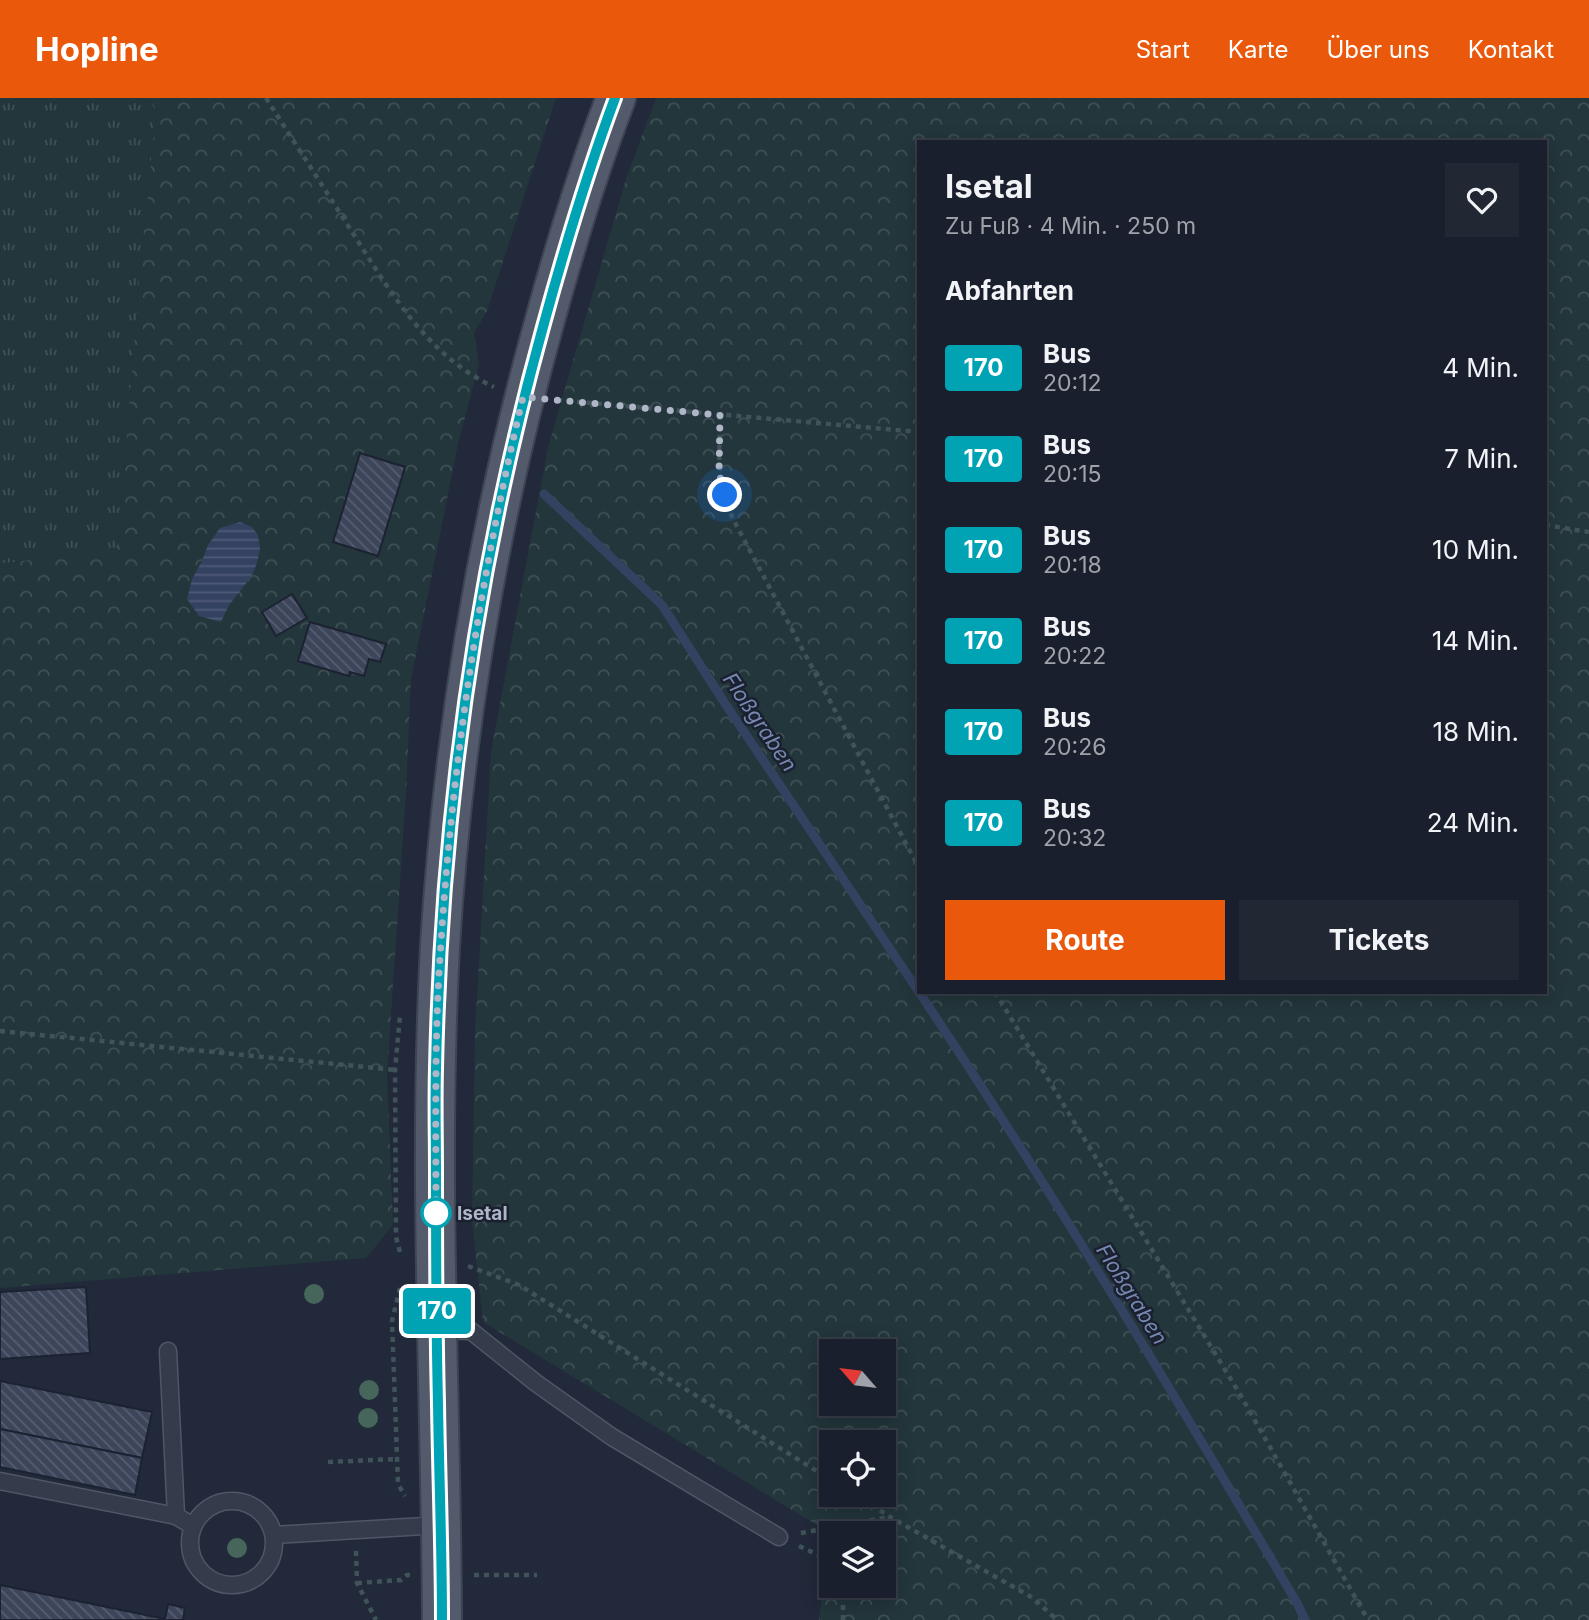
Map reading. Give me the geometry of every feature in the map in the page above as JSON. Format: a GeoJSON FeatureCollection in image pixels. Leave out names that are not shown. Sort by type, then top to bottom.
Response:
{"type":"FeatureCollection","features":[{"type":"Feature","properties":{"kind":"main road"},"geometry":{"type":"LineString","coordinates":[[442,1620],[436,1071],[440,945],[451,815],[476,624],[493,532],[507,392],[560,264],[615,98]]}},
{"type":"Feature","properties":{"kind":"lane"},"geometry":{"type":"LineString","coordinates":[[437,1330],[471,1331],[612,1437],[779,1537]]}},
{"type":"Feature","properties":{"kind":"lane"},"geometry":{"type":"LineString","coordinates":[[168,1351],[176,1516]]}},
{"type":"Feature","properties":{"kind":"lane"},"geometry":{"type":"LineString","coordinates":[[0,1481],[176,1516],[193,1526]]}},
{"type":"Feature","properties":{"kind":"lane"},"geometry":{"type":"LineString","coordinates":[[223,1501],[249,1504],[269,1522],[274,1535],[270,1563],[261,1575],[248,1583],[220,1585],[196,1568],[190,1555],[189,1540],[193,1526],[200,1515],[223,1501]]}},
{"type":"Feature","properties":{"kind":"lane"},"geometry":{"type":"LineString","coordinates":[[274,1535],[441,1525]]}},
{"type":"Feature","properties":{"kind":"path"},"geometry":{"type":"LineString","coordinates":[[266,98],[399,304],[439,351],[468,373],[507,392],[720,415],[917,432]]}},
{"type":"Feature","properties":{"kind":"path"},"geometry":{"type":"LineString","coordinates":[[720,415],[719,473],[732,517],[917,864]]}},
{"type":"Feature","properties":{"kind":"path"},"geometry":{"type":"LineString","coordinates":[[1547,525],[1589,532]]}},
{"type":"Feature","properties":{"kind":"path"},"geometry":{"type":"LineString","coordinates":[[996,994],[1241,1396],[1368,1620]]}},
{"type":"Feature","properties":{"kind":"path"},"geometry":{"type":"LineString","coordinates":[[0,1031],[395,1070],[396,1237],[401,1261]]}},
{"type":"Feature","properties":{"kind":"path"},"geometry":{"type":"LineString","coordinates":[[457,1261],[519,1284],[819,1472]]}},
{"type":"Feature","properties":{"kind":"path"},"geometry":{"type":"LineString","coordinates":[[398,1484],[391,1321],[400,1287]]}},
{"type":"Feature","properties":{"kind":"path"},"geometry":{"type":"LineString","coordinates":[[328,1462],[397,1459]]}},
{"type":"Feature","properties":{"kind":"path"},"geometry":{"type":"LineString","coordinates":[[875,1507],[1033,1598],[1057,1620]]}},
{"type":"Feature","properties":{"kind":"path"},"geometry":{"type":"LineString","coordinates":[[779,1537],[890,1517]]}},
{"type":"Feature","properties":{"kind":"path"},"geometry":{"type":"LineString","coordinates":[[779,1537],[819,1555]]}},
{"type":"Feature","properties":{"kind":"path"},"geometry":{"type":"LineString","coordinates":[[473,1576],[537,1574]]}},
{"type":"Feature","properties":{"kind":"path"},"geometry":{"type":"LineString","coordinates":[[376,1620],[357,1583],[401,1580],[407,1575]]}},
{"type":"Feature","properties":{"kind":"path"},"geometry":{"type":"LineString","coordinates":[[843,1598],[843,1620]]}},
{"type":"Feature","properties":{"kind":"green space"},"geometry":{"type":"Polygon","coordinates":[[[0,98],[150,98],[156,113],[140,270],[118,548],[0,564],[0,98]]]}},
{"type":"Feature","properties":{"kind":"green space"},"geometry":{"type":"Polygon","coordinates":[[[150,98],[556,98],[487,311],[474,333],[479,364],[458,444],[411,679],[387,1075],[393,1225],[366,1258],[0,1288],[0,564],[118,548],[140,270],[156,113],[150,98]]]}},
{"type":"Feature","properties":{"kind":"green space"},"geometry":{"type":"Polygon","coordinates":[[[656,98],[1589,98],[1589,1620],[819,1620],[822,1598],[896,1598],[896,1521],[819,1521],[819,1526],[483,1322],[472,1221],[475,1032],[491,752],[548,447],[626,179],[656,98]]]}},
{"type":"Feature","properties":{"kind":"water"},"geometry":{"type":"Polygon","coordinates":[[[240,522],[252,527],[258,535],[260,549],[251,577],[229,605],[221,622],[199,616],[187,599],[192,579],[208,545],[220,528],[240,522]]]}},
{"type":"Feature","properties":{"kind":"building"},"geometry":{"type":"Polygon","coordinates":[[[360,453],[405,467],[378,556],[333,542],[360,453]]]}},
{"type":"Feature","properties":{"kind":"building"},"geometry":{"type":"Polygon","coordinates":[[[292,594],[307,618],[276,636],[262,612],[292,594]]]}},
{"type":"Feature","properties":{"kind":"building"},"geometry":{"type":"Polygon","coordinates":[[[310,622],[386,644],[380,662],[369,659],[364,676],[350,672],[349,676],[298,661],[310,622]]]}},
{"type":"Feature","properties":{"kind":"building"},"geometry":{"type":"Polygon","coordinates":[[[86,1287],[90,1353],[0,1359],[0,1292],[86,1287]]]}},
{"type":"Feature","properties":{"kind":"building"},"geometry":{"type":"Polygon","coordinates":[[[0,1381],[152,1412],[142,1458],[0,1429],[0,1381]]]}},
{"type":"Feature","properties":{"kind":"building"},"geometry":{"type":"Polygon","coordinates":[[[0,1429],[142,1458],[135,1495],[0,1467],[0,1429]]]}},
{"type":"Feature","properties":{"kind":"building"},"geometry":{"type":"Polygon","coordinates":[[[0,1585],[165,1619],[168,1604],[185,1608],[183,1620],[0,1620],[0,1585]]]}},
{"type":"Feature","properties":{"kind":"waterway","name":"Floßgraben"},"geometry":{"type":"LineString","coordinates":[[544,494],[662,605],[917,989]]}},
{"type":"Feature","properties":{"kind":"waterway","name":"Floßgraben"},"geometry":{"type":"LineString","coordinates":[[920,994],[1112,1295],[1305,1620]]}},
{"type":"Feature","properties":{"kind":"bus line","name":"170"},"geometry":{"type":"LineString","coordinates":[[442,1620],[436,1071],[440,945],[451,815],[476,624],[512,444],[560,264],[615,98]]}},
{"type":"Feature","properties":{"kind":"place","name":"Isetal"},"geometry":{"type":"Point","coordinates":[436,1213]}},
{"type":"Feature","properties":{"kind":"route"},"geometry":{"type":"LineString","coordinates":[[436,1213],[436,1219],[436,1071],[440,945],[451,815],[476,624],[523,397],[720,415],[719,473],[725,495]]}}]}
